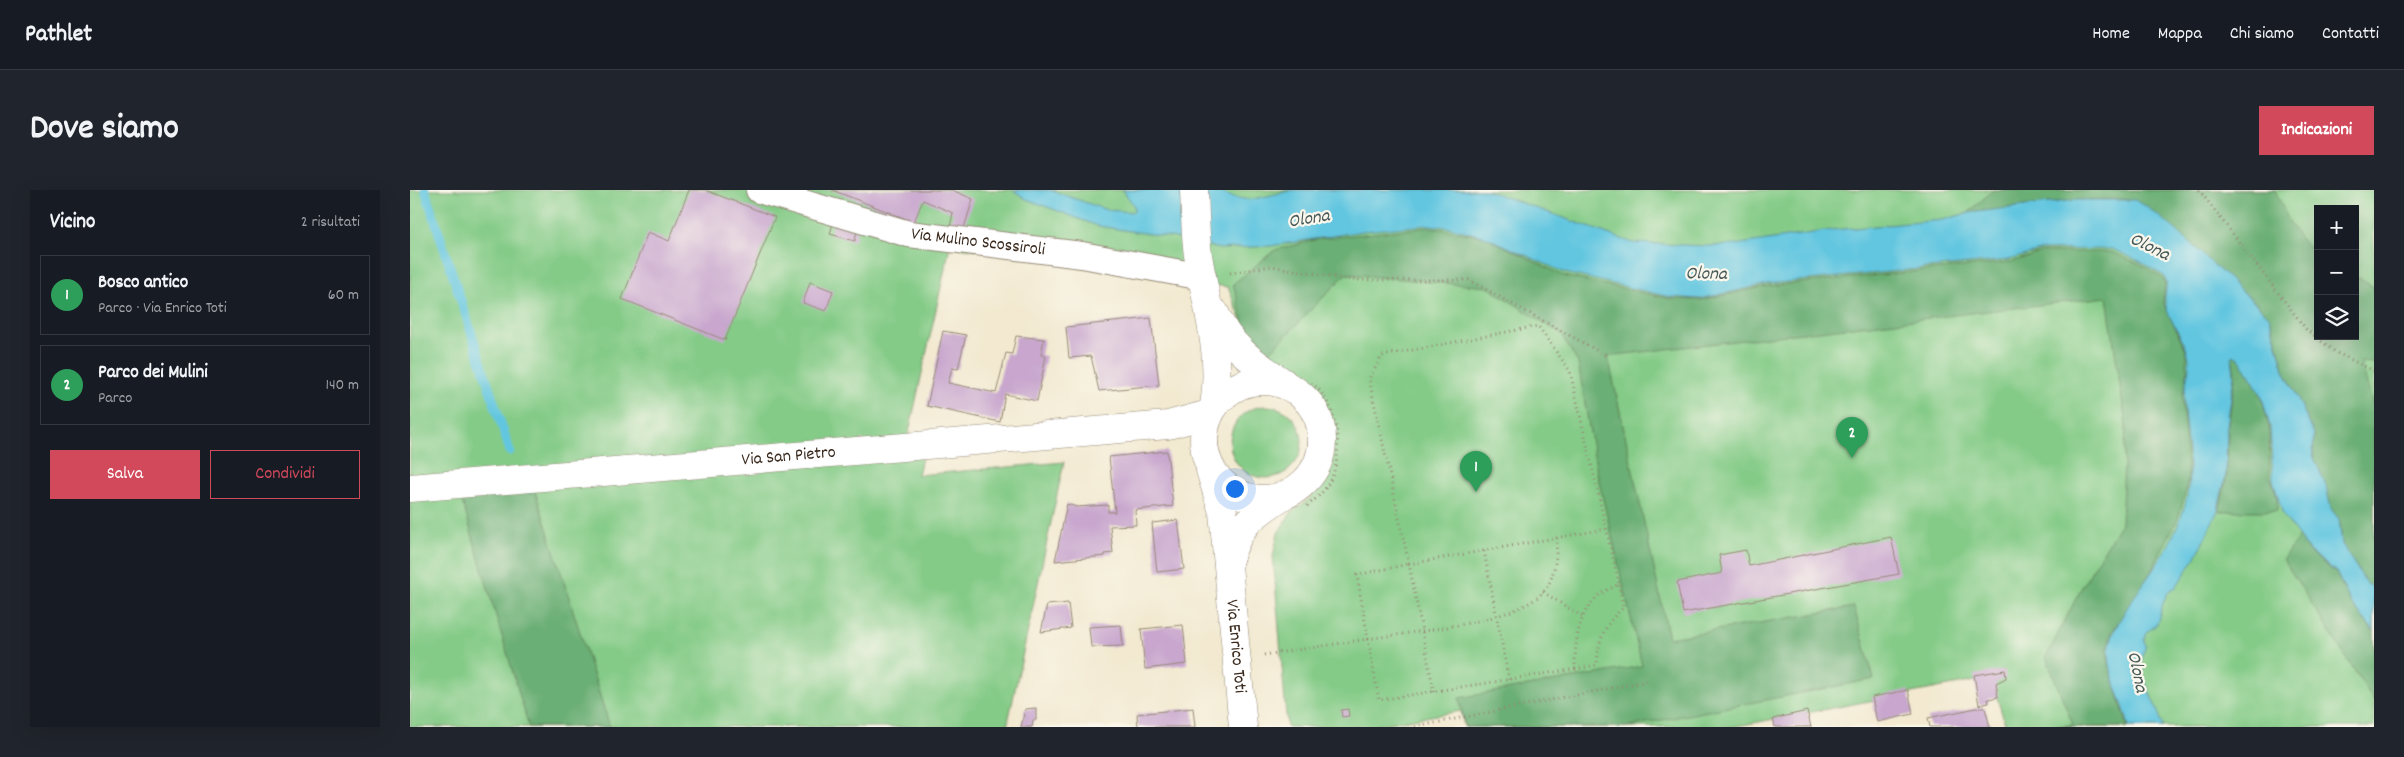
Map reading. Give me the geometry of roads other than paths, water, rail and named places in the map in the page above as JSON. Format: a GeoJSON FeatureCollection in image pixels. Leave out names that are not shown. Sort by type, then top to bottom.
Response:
{"type":"FeatureCollection","features":[{"type":"Feature","properties":{"kind":"street","name":"Via Mulino Scossiroli"},"geometry":{"type":"LineString","coordinates":[[759,190],[909,234],[1082,255],[1202,274]]}},
{"type":"Feature","properties":{"kind":"street"},"geometry":{"type":"LineString","coordinates":[[1194,190],[1202,274]]}},
{"type":"Feature","properties":{"kind":"street","name":"Via Enrico Toti"},"geometry":{"type":"LineString","coordinates":[[1202,274],[1220,325],[1246,358],[1296,382],[1317,414],[1323,434],[1321,454],[1313,472],[1300,487],[1294,502]]}},
{"type":"Feature","properties":{"kind":"street","name":"Via Enrico Toti"},"geometry":{"type":"LineString","coordinates":[[1202,274],[1215,340],[1217,386],[1208,429],[1215,476],[1228,489],[1245,497],[1294,502]]}},
{"type":"Feature","properties":{"kind":"street","name":"Via Enrico Toti"},"geometry":{"type":"LineString","coordinates":[[1242,727],[1223,512],[1208,429],[1226,394],[1240,385],[1256,381],[1296,382]]}},
{"type":"Feature","properties":{"kind":"street","name":"Via San Pietro"},"geometry":{"type":"LineString","coordinates":[[410,488],[1168,425],[1192,434],[1208,429]]}},
{"type":"Feature","properties":{"kind":"street","name":"Via Enrico Toti"},"geometry":{"type":"LineString","coordinates":[[1227,565],[1236,536],[1253,515],[1294,502]]}},
{"type":"Feature","properties":{"kind":"water","name":"Olona"},"geometry":{"type":"Polygon","coordinates":[[[1013,190],[1050,190],[1107,210],[1134,212],[1134,206],[1123,190],[1214,190],[1233,197],[1250,200],[1293,190],[1486,190],[1633,243],[1708,246],[1734,245],[1832,230],[1942,220],[1968,213],[2075,200],[2135,200],[2146,206],[2175,229],[2269,316],[2285,373],[2314,434],[2313,455],[2326,486],[2331,509],[2339,519],[2342,544],[2366,583],[2374,588],[2374,631],[2351,603],[2336,572],[2309,551],[2283,515],[2273,480],[2270,427],[2261,394],[2239,358],[2232,355],[2234,376],[2227,426],[2226,474],[2218,510],[2196,557],[2176,587],[2169,591],[2164,600],[2157,624],[2147,632],[2144,640],[2146,646],[2142,666],[2144,676],[2163,727],[2129,727],[2111,670],[2109,651],[2111,639],[2117,626],[2168,546],[2185,504],[2189,487],[2189,468],[2184,395],[2189,359],[2186,347],[2169,316],[2165,302],[2166,283],[2164,276],[2139,261],[2112,249],[2043,250],[2009,260],[1768,284],[1699,299],[1670,297],[1565,273],[1486,237],[1452,228],[1429,225],[1363,231],[1271,246],[1220,249],[1176,238],[1098,226],[1026,199],[1013,190]]]}},
{"type":"Feature","properties":{"kind":"waterway"},"geometry":{"type":"LineString","coordinates":[[425,190],[510,451]]}},
{"type":"Feature","properties":{"kind":"place","name":"Parco dei Mulini"},"geometry":{"type":"Point","coordinates":[1852,458]}},
{"type":"Feature","properties":{"kind":"place","name":"Bosco antico"},"geometry":{"type":"Point","coordinates":[1476,492]}}]}
